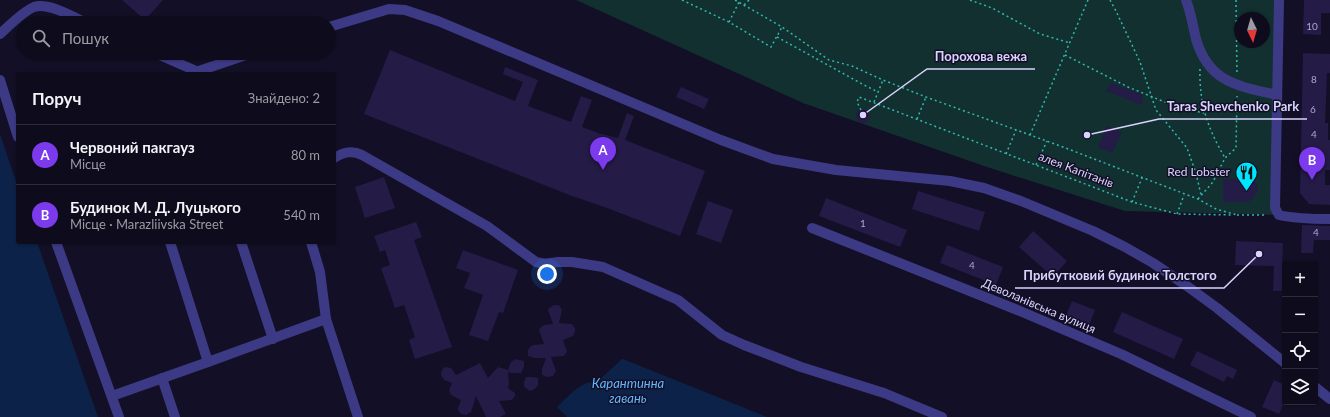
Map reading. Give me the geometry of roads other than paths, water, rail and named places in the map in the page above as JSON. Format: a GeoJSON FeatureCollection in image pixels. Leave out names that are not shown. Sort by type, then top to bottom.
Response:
{"type":"FeatureCollection","features":[{"type":"Feature","properties":{"kind":"street"},"geometry":{"type":"LineString","coordinates":[[1186,0],[1200,51],[1205,60],[1218,75],[1237,85],[1277,95]]}},
{"type":"Feature","properties":{"kind":"street"},"geometry":{"type":"LineString","coordinates":[[1279,0],[1275,208],[1279,215],[1300,219],[1330,219]]}},
{"type":"Feature","properties":{"kind":"street"},"geometry":{"type":"LineString","coordinates":[[21,16],[35,7],[48,6],[70,16]]}},
{"type":"Feature","properties":{"kind":"street"},"geometry":{"type":"LineString","coordinates":[[336,25],[389,9],[405,10],[438,21],[721,140],[773,159],[836,170],[950,181],[984,188],[1021,201],[1093,231],[1153,264],[1193,290],[1282,361]]}},
{"type":"Feature","properties":{"kind":"street"},"geometry":{"type":"LineString","coordinates":[[0,34],[16,20]]}},
{"type":"Feature","properties":{"kind":"street"},"geometry":{"type":"LineString","coordinates":[[171,60],[198,72]]}},
{"type":"Feature","properties":{"kind":"street"},"geometry":{"type":"LineString","coordinates":[[196,72],[231,60]]}},
{"type":"Feature","properties":{"kind":"street"},"geometry":{"type":"LineString","coordinates":[[0,80],[16,128]]}},
{"type":"Feature","properties":{"kind":"street"},"geometry":{"type":"LineString","coordinates":[[336,157],[349,152],[362,155],[487,226],[540,264],[572,262],[602,267],[678,300],[722,335],[744,345],[801,367],[884,393],[942,417]]}},
{"type":"Feature","properties":{"kind":"street","name":"Деволанівська вулиця"},"geometry":{"type":"LineString","coordinates":[[812,228],[1015,309],[1114,351],[1251,417]]}},
{"type":"Feature","properties":{"kind":"street"},"geometry":{"type":"LineString","coordinates":[[57,244],[119,417]]}},
{"type":"Feature","properties":{"kind":"street"},"geometry":{"type":"LineString","coordinates":[[171,244],[208,362]]}},
{"type":"Feature","properties":{"kind":"street"},"geometry":{"type":"LineString","coordinates":[[241,244],[273,339]]}},
{"type":"Feature","properties":{"kind":"street"},"geometry":{"type":"LineString","coordinates":[[312,244],[320,272],[326,319],[358,417]]}},
{"type":"Feature","properties":{"kind":"street"},"geometry":{"type":"LineString","coordinates":[[112,396],[326,319]]}},
{"type":"Feature","properties":{"kind":"street"},"geometry":{"type":"LineString","coordinates":[[162,378],[175,417]]}},
{"type":"Feature","properties":{"kind":"street"},"geometry":{"type":"LineString","coordinates":[[1318,389],[1330,399]]}},
{"type":"Feature","properties":{"kind":"water"},"geometry":{"type":"Polygon","coordinates":[[[0,134],[16,181],[16,244],[38,244],[98,417],[0,417],[0,134]]]}},
{"type":"Feature","properties":{"kind":"water","name":"Карантинна гавань"},"geometry":{"type":"Polygon","coordinates":[[[622,359],[767,417],[567,417],[557,407],[570,394],[581,386],[591,382],[596,383],[622,359]]]}},
{"type":"Feature","properties":{"kind":"place","name":"Порохова вежа"},"geometry":{"type":"Point","coordinates":[863,115]}},
{"type":"Feature","properties":{"kind":"place","name":"Taras Shevchenko Park"},"geometry":{"type":"Point","coordinates":[1087,135]}},
{"type":"Feature","properties":{"kind":"place","name":"Червоний пакгауз"},"geometry":{"type":"Point","coordinates":[603,170]}},
{"type":"Feature","properties":{"kind":"place","name":"Будинок М. Д. Луцького"},"geometry":{"type":"Point","coordinates":[1312,180]}},
{"type":"Feature","properties":{"kind":"place","name":"Red Lobster"},"geometry":{"type":"Point","coordinates":[1246,192]}},
{"type":"Feature","properties":{"kind":"place","name":"Прибутковий будинок Толстого"},"geometry":{"type":"Point","coordinates":[1259,254]}}]}
